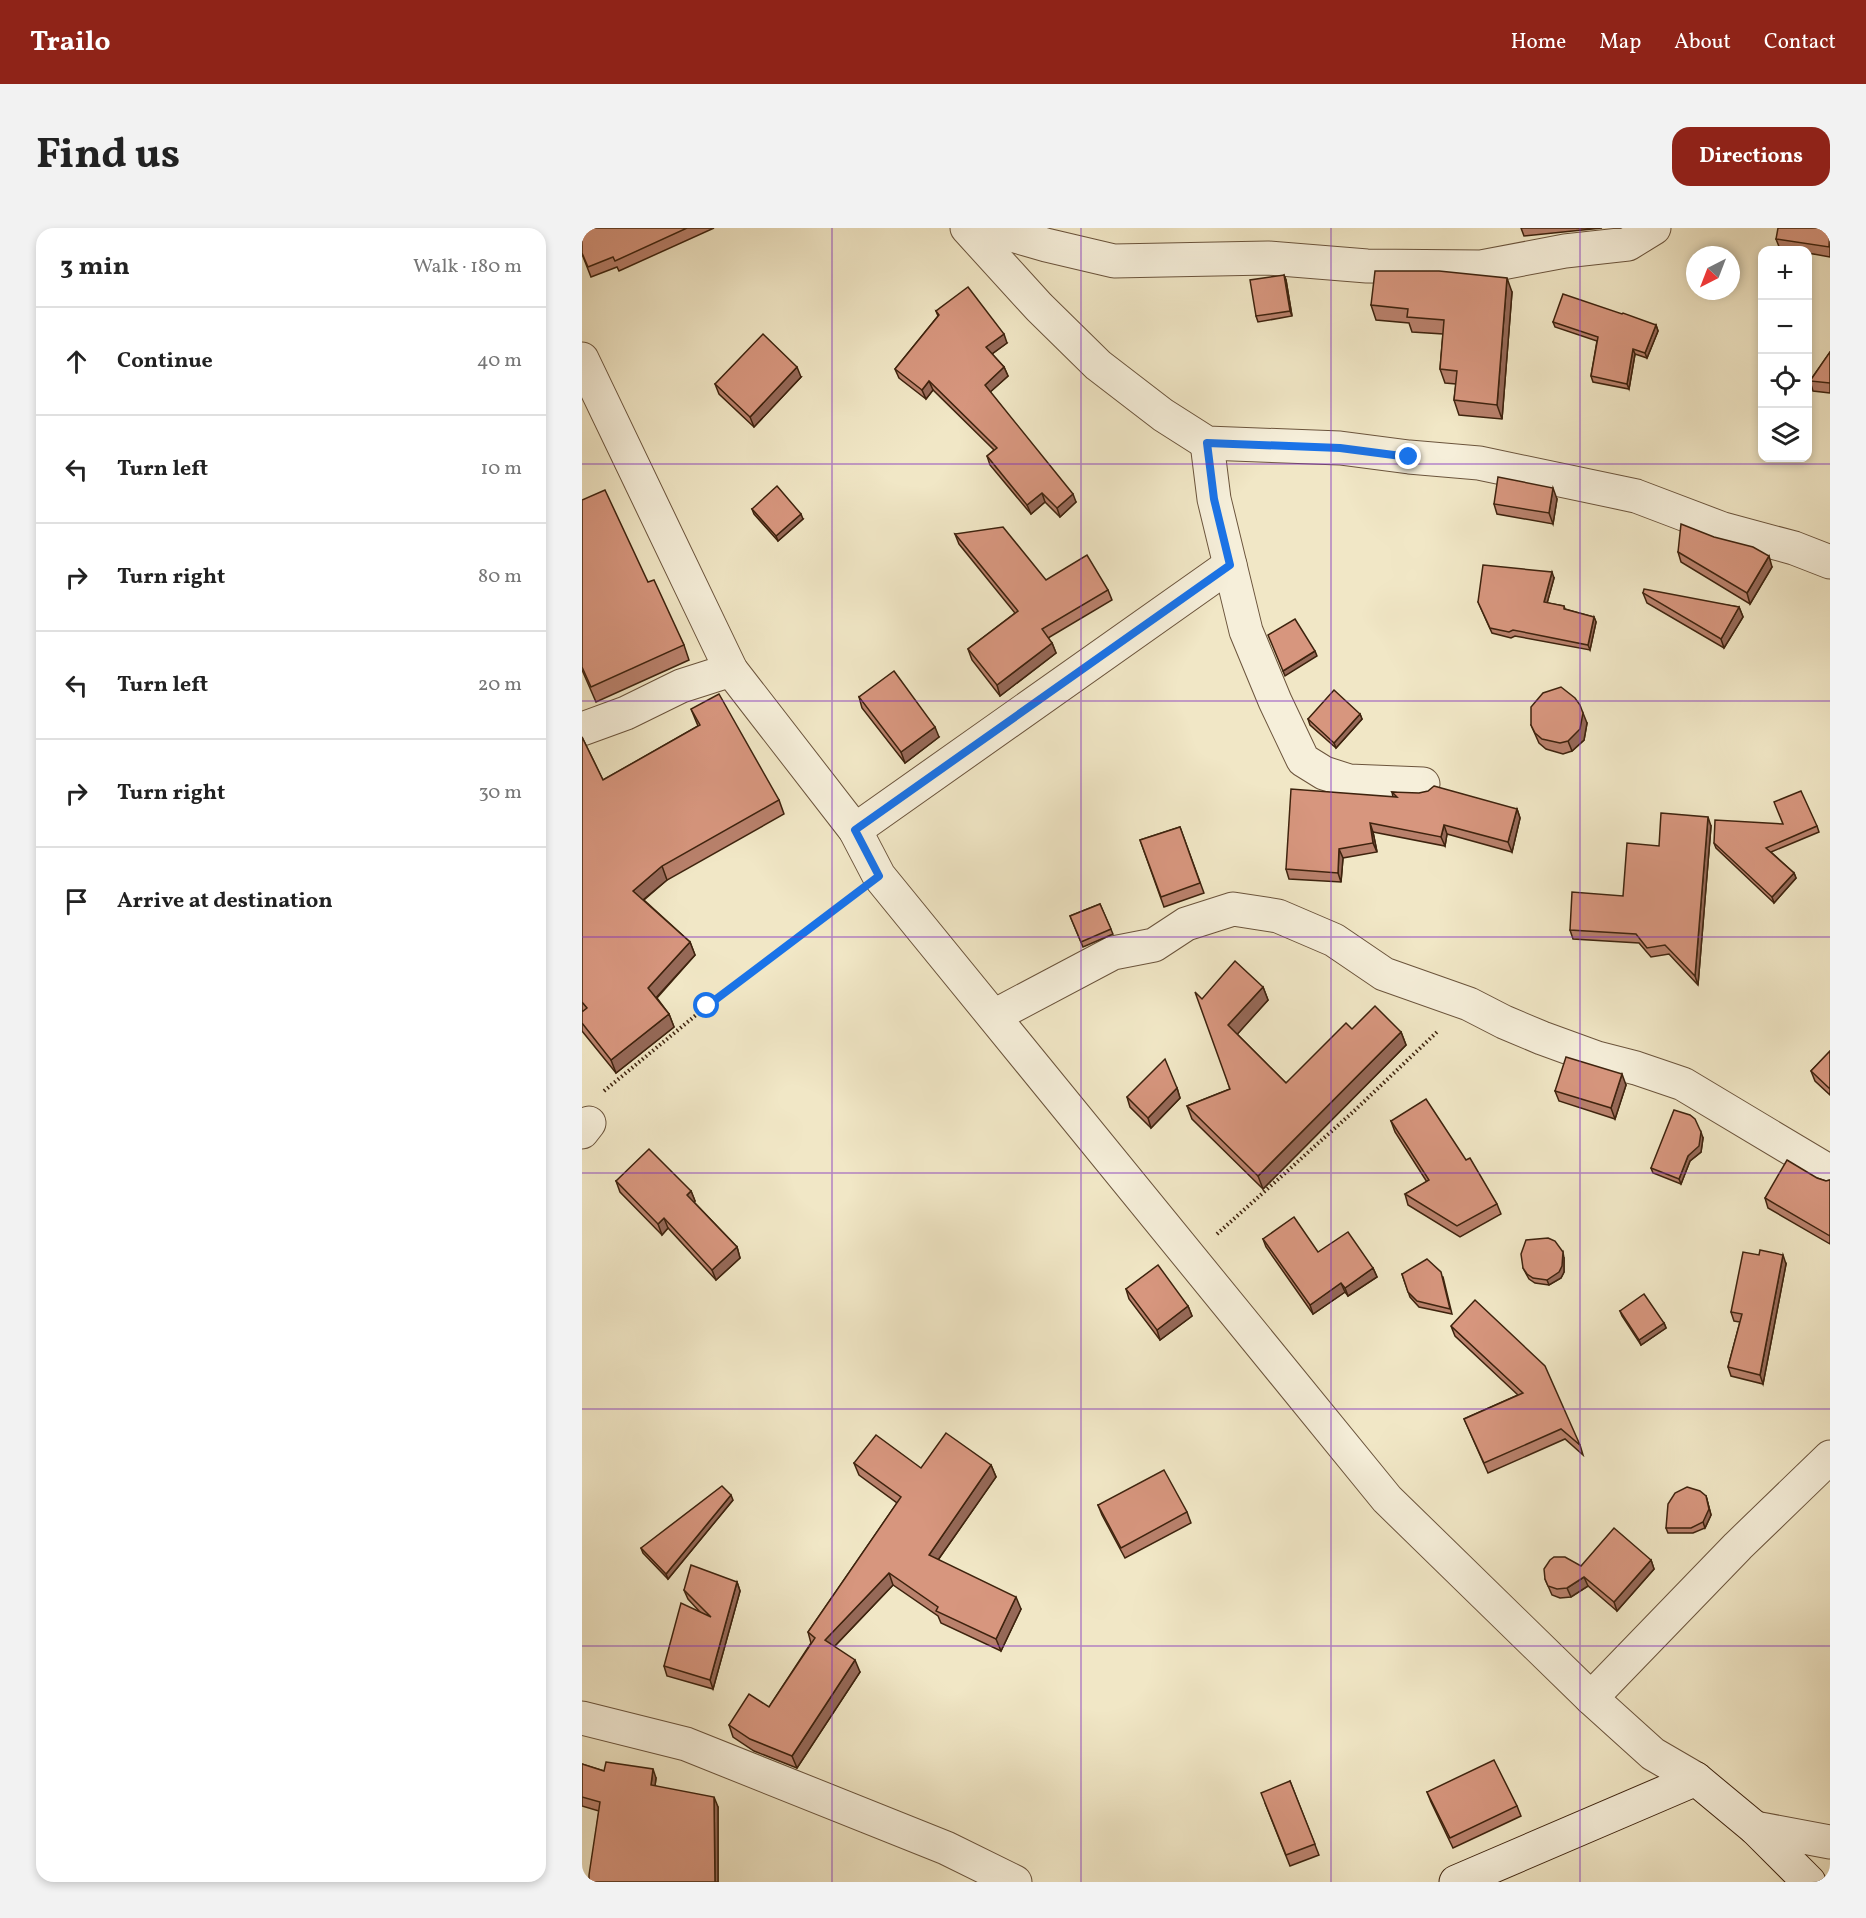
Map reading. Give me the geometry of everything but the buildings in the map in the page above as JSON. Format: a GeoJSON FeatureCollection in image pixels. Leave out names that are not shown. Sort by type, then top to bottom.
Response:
{"type":"FeatureCollection","features":[{"type":"Feature","properties":{"kind":"street"},"geometry":{"type":"LineString","coordinates":[[967,228],[1039,307],[1098,365],[1163,415],[1207,443],[1340,448],[1500,467],[1636,496],[1723,529],[1794,548],[1830,562]]}},
{"type":"Feature","properties":{"kind":"street"},"geometry":{"type":"LineString","coordinates":[[988,228],[1114,261],[1268,258],[1366,266],[1481,267],[1565,251],[1628,244],[1654,228]]}},
{"type":"Feature","properties":{"kind":"street"},"geometry":{"type":"LineString","coordinates":[[582,359],[731,670],[855,830],[879,876],[1387,1499],[1591,1698],[1653,1754],[1696,1779],[1755,1828],[1809,1882]]}},
{"type":"Feature","properties":{"kind":"street"},"geometry":{"type":"LineString","coordinates":[[1207,443],[1214,499],[1246,631],[1303,760],[1324,773],[1349,782],[1423,784]]}},
{"type":"Feature","properties":{"kind":"street"},"geometry":{"type":"LineString","coordinates":[[855,830],[1230,565]]}},
{"type":"Feature","properties":{"kind":"street"},"geometry":{"type":"LineString","coordinates":[[582,729],[626,713],[681,686],[731,670]]}},
{"type":"Feature","properties":{"kind":"street"},"geometry":{"type":"LineString","coordinates":[[994,1016],[1113,952],[1154,945],[1186,924],[1233,909],[1278,916],[1334,940],[1384,974],[1469,1004],[1504,1023],[1553,1042],[1683,1084],[1830,1172]]}},
{"type":"Feature","properties":{"kind":"street"},"geometry":{"type":"LineString","coordinates":[[1591,1698],[1738,1546],[1830,1457]]}},
{"type":"Feature","properties":{"kind":"street"},"geometry":{"type":"LineString","coordinates":[[582,1718],[686,1744],[946,1848],[1015,1882]]}},
{"type":"Feature","properties":{"kind":"street"},"geometry":{"type":"LineString","coordinates":[[1456,1882],[1696,1779]]}},
{"type":"Feature","properties":{"kind":"street"},"geometry":{"type":"LineString","coordinates":[[1755,1828],[1830,1842]]}},
{"type":"Feature","properties":{"kind":"path"},"geometry":{"type":"LineString","coordinates":[[589,1118],[707,1006],[879,876]]}},
{"type":"Feature","properties":{"kind":"path"},"geometry":{"type":"LineString","coordinates":[[1190,1259],[1469,1004]]}},
{"type":"Feature","properties":{"kind":"route"},"geometry":{"type":"LineString","coordinates":[[707,1006],[879,876],[855,830],[1230,565],[1214,499],[1207,443],[1340,448],[1409,457]]}}]}
